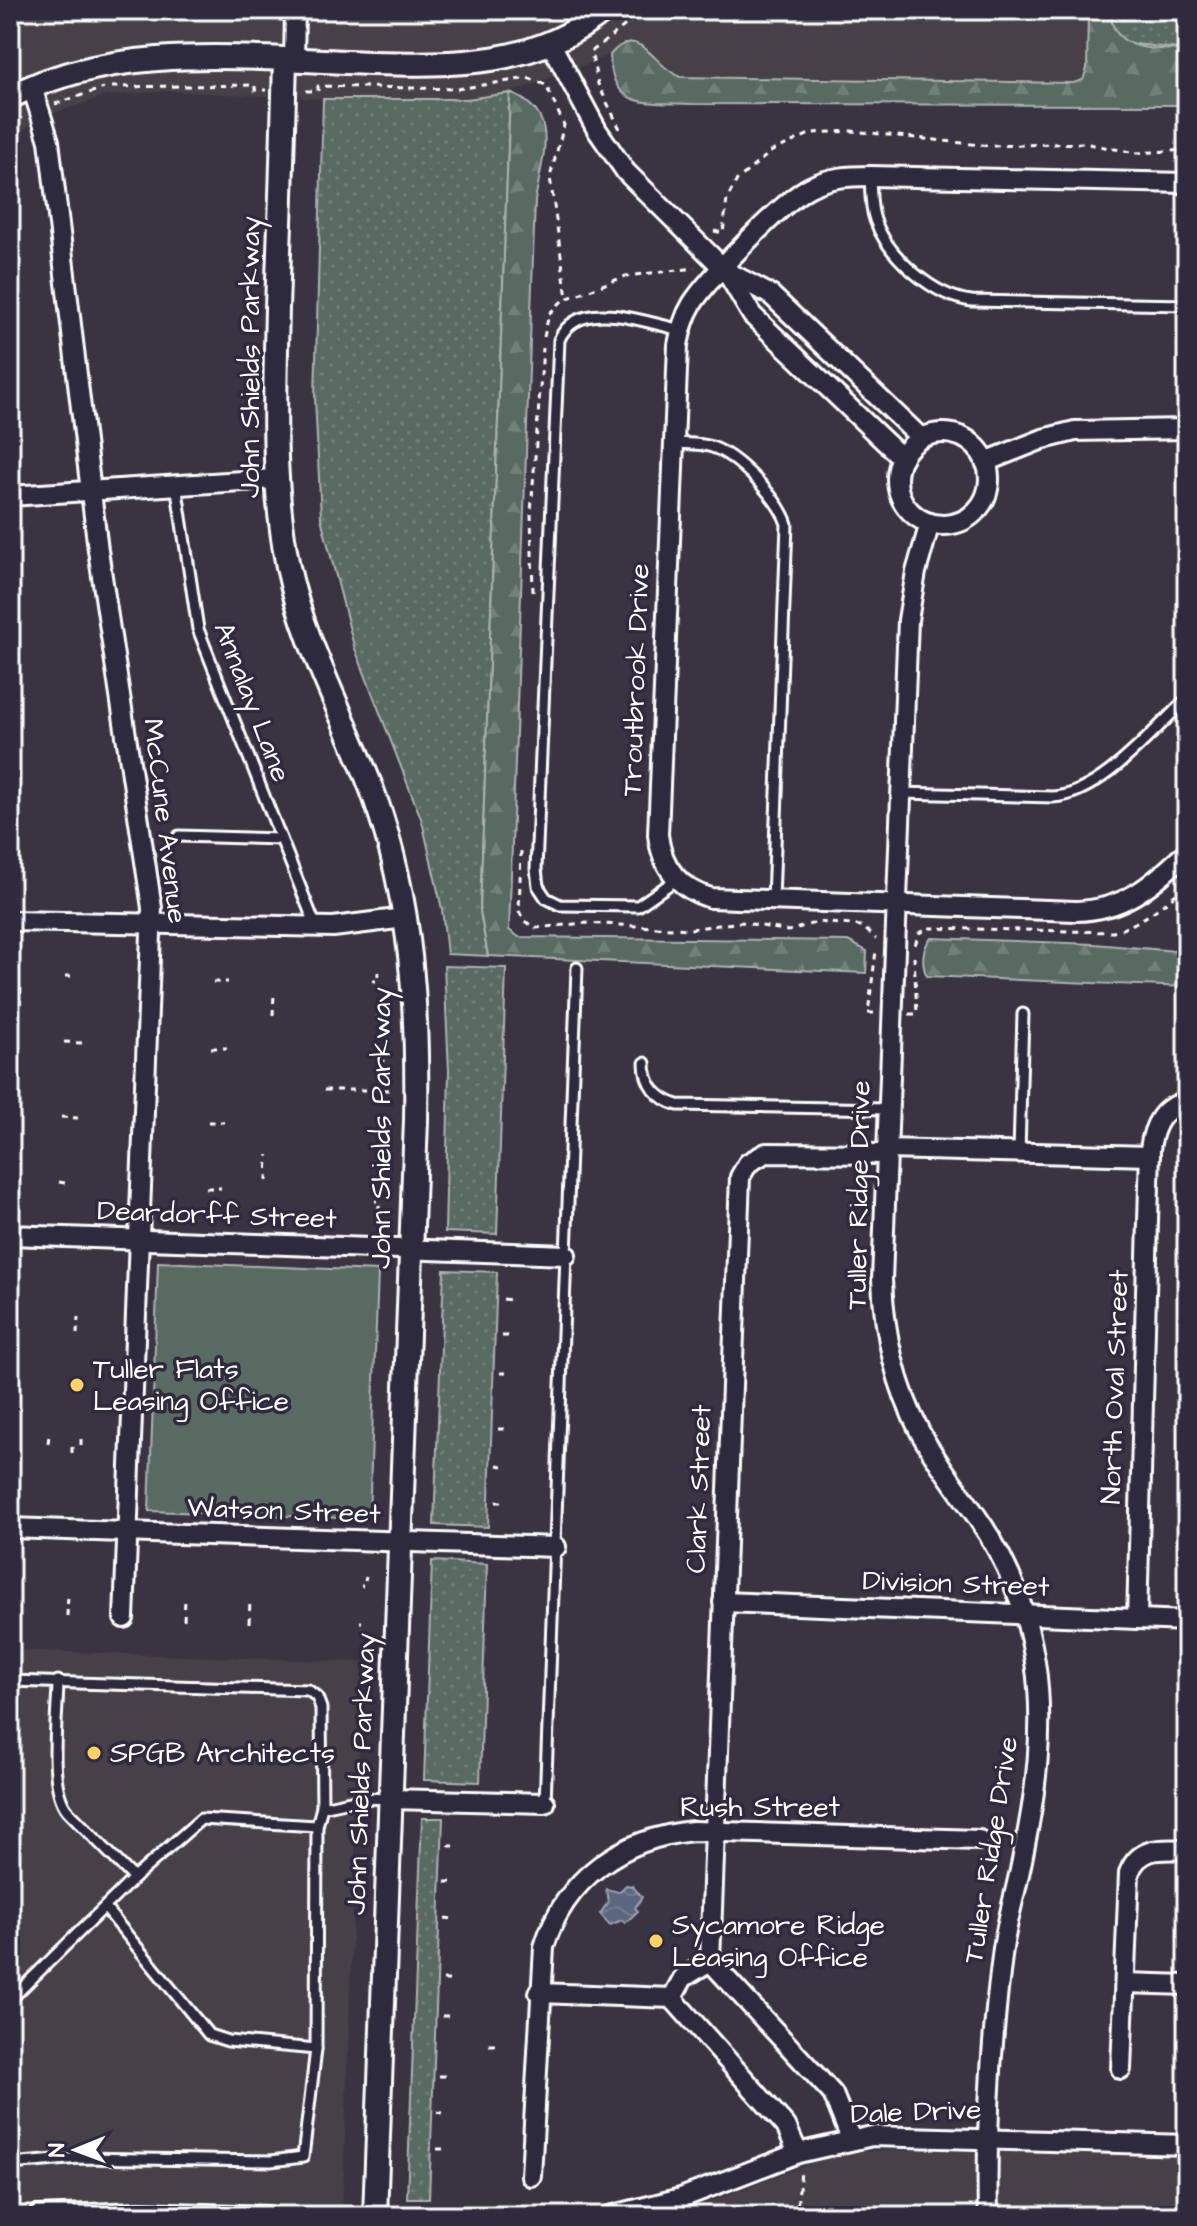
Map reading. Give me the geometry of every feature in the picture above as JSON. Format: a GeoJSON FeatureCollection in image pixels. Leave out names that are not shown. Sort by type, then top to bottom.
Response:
{"type":"FeatureCollection","features":[{"type":"Feature","properties":{"kind":"street"},"geometry":{"type":"LineString","coordinates":[[289,61],[295,10]]}},
{"type":"Feature","properties":{"kind":"street"},"geometry":{"type":"LineString","coordinates":[[10,97],[77,70],[129,61],[468,63],[506,58],[551,44],[605,10]]}},
{"type":"Feature","properties":{"kind":"street"},"geometry":{"type":"LineString","coordinates":[[551,44],[615,159],[724,269],[752,315],[902,458]]}},
{"type":"Feature","properties":{"kind":"street","name":"John Shields Parkway"},"geometry":{"type":"LineString","coordinates":[[289,61],[274,479],[288,567],[303,621],[376,801],[405,918],[416,1061],[375,2216]]}},
{"type":"Feature","properties":{"kind":"street","name":"McCune Avenue"},"geometry":{"type":"LineString","coordinates":[[32,87],[41,110],[56,190],[91,490],[151,887],[153,923],[137,1240],[124,1618]]}},
{"type":"Feature","properties":{"kind":"street","name":"Troutbrook Drive"},"geometry":{"type":"LineString","coordinates":[[677,879],[663,857],[658,835],[681,330],[691,305],[797,195],[829,180],[870,176],[1187,183]]}},
{"type":"Feature","properties":{"kind":"street"},"geometry":{"type":"LineString","coordinates":[[724,269],[771,295],[921,438]]}},
{"type":"Feature","properties":{"kind":"street"},"geometry":{"type":"LineString","coordinates":[[985,462],[1043,439],[1075,431],[1187,429]]}},
{"type":"Feature","properties":{"kind":"street"},"geometry":{"type":"LineString","coordinates":[[946,433],[959,436],[972,443],[985,462],[987,490],[977,509],[959,522],[930,523],[912,512],[900,495],[897,475],[902,458],[921,438],[946,433]]}},
{"type":"Feature","properties":{"kind":"street"},"geometry":{"type":"LineString","coordinates":[[10,496],[274,479]]}},
{"type":"Feature","properties":{"kind":"street","name":"Tuller Ridge Drive"},"geometry":{"type":"LineString","coordinates":[[930,523],[916,572],[908,620],[882,1280],[894,1366],[921,1433],[996,1547],[1024,1615],[1038,1695],[1037,1760],[1028,1828],[1002,1954],[988,2138],[988,2216]]}},
{"type":"Feature","properties":{"kind":"street"},"geometry":{"type":"LineString","coordinates":[[677,879],[691,890],[711,898],[1076,911],[1106,909],[1139,895],[1187,852]]}},
{"type":"Feature","properties":{"kind":"street"},"geometry":{"type":"LineString","coordinates":[[10,921],[316,927],[405,918]]}},
{"type":"Feature","properties":{"kind":"street"},"geometry":{"type":"LineString","coordinates":[[1150,1156],[1153,1135],[1162,1116],[1172,1106],[1187,1103]]}},
{"type":"Feature","properties":{"kind":"street","name":"Clark Street"},"geometry":{"type":"LineString","coordinates":[[710,1961],[740,1177],[748,1163],[766,1153],[1019,1152],[1150,1156]]}},
{"type":"Feature","properties":{"kind":"street","name":"North Oval Street"},"geometry":{"type":"LineString","coordinates":[[1137,1619],[1150,1156]]}},
{"type":"Feature","properties":{"kind":"street","name":"Deardorff Street"},"geometry":{"type":"LineString","coordinates":[[10,1235],[566,1255]]}},
{"type":"Feature","properties":{"kind":"street","name":"Watson Street"},"geometry":{"type":"LineString","coordinates":[[10,1528],[556,1547]]}},
{"type":"Feature","properties":{"kind":"street","name":"Division Street"},"geometry":{"type":"LineString","coordinates":[[723,1602],[1187,1621]]}},
{"type":"Feature","properties":{"kind":"street"},"geometry":{"type":"LineString","coordinates":[[390,1799],[545,1803]]}},
{"type":"Feature","properties":{"kind":"street","name":"Rush Street"},"geometry":{"type":"LineString","coordinates":[[531,2176],[540,1964],[549,1930],[570,1894],[610,1857],[648,1838],[713,1830],[979,1840]]}},
{"type":"Feature","properties":{"kind":"street"},"geometry":{"type":"LineString","coordinates":[[1121,2069],[1130,1869],[1148,1851],[1187,1850]]}},
{"type":"Feature","properties":{"kind":"street"},"geometry":{"type":"LineString","coordinates":[[672,1998],[683,1978],[710,1961],[833,2094],[851,2139]]}},
{"type":"Feature","properties":{"kind":"street"},"geometry":{"type":"LineString","coordinates":[[1125,1983],[1187,1985]]}},
{"type":"Feature","properties":{"kind":"street"},"geometry":{"type":"LineString","coordinates":[[539,1993],[672,1998],[786,2126],[798,2153]]}},
{"type":"Feature","properties":{"kind":"street","name":"Dale Drive"},"geometry":{"type":"LineString","coordinates":[[610,2216],[708,2189],[798,2153],[851,2139],[893,2135],[1187,2145]]}},
{"type":"Feature","properties":{"kind":"street"},"geometry":{"type":"LineString","coordinates":[[38,2216],[138,2212],[269,2216]]}},
{"type":"Feature","properties":{"kind":"lane"},"geometry":{"type":"LineString","coordinates":[[870,176],[872,210],[882,234],[925,282],[944,295],[972,301],[1187,305]]}},
{"type":"Feature","properties":{"kind":"lane"},"geometry":{"type":"LineString","coordinates":[[677,879],[638,906],[560,905],[546,898],[538,886],[536,869],[559,340],[564,328],[575,318],[592,314],[681,330]]}},
{"type":"Feature","properties":{"kind":"lane"},"geometry":{"type":"LineString","coordinates":[[674,443],[703,444],[723,452],[773,497],[787,524],[773,901]]}},
{"type":"Feature","properties":{"kind":"lane","name":"Annalay Lane"},"geometry":{"type":"LineString","coordinates":[[176,484],[198,629],[316,927]]}},
{"type":"Feature","properties":{"kind":"lane"},"geometry":{"type":"LineString","coordinates":[[900,793],[1053,797],[1074,794],[1100,779],[1187,699]]}},
{"type":"Feature","properties":{"kind":"lane"},"geometry":{"type":"LineString","coordinates":[[179,836],[281,839]]}},
{"type":"Feature","properties":{"kind":"lane"},"geometry":{"type":"LineString","coordinates":[[545,1803],[577,968]]}},
{"type":"Feature","properties":{"kind":"lane"},"geometry":{"type":"LineString","coordinates":[[1019,1152],[1023,1014]]}},
{"type":"Feature","properties":{"kind":"lane"},"geometry":{"type":"LineString","coordinates":[[645,1063],[648,1082],[655,1093],[678,1105],[887,1109]]}},
{"type":"Feature","properties":{"kind":"lane"},"geometry":{"type":"LineString","coordinates":[[10,1681],[311,1691],[321,1708],[322,1807],[317,1826],[316,2049],[305,2151],[297,2160],[80,2158],[10,2164]]}},
{"type":"Feature","properties":{"kind":"lane"},"geometry":{"type":"LineString","coordinates":[[58,1681],[56,1775],[61,1802],[134,1878]]}},
{"type":"Feature","properties":{"kind":"lane"},"geometry":{"type":"LineString","coordinates":[[322,1807],[364,1798],[390,1799]]}},
{"type":"Feature","properties":{"kind":"lane"},"geometry":{"type":"LineString","coordinates":[[10,2000],[106,1909],[134,1878],[201,1819],[317,1826]]}},
{"type":"Feature","properties":{"kind":"lane"},"geometry":{"type":"LineString","coordinates":[[106,1909],[209,2035],[228,2041],[316,2049]]}},
{"type":"Feature","properties":{"kind":"path"},"geometry":{"type":"LineString","coordinates":[[625,137],[598,84],[591,54],[595,46],[645,10]]}},
{"type":"Feature","properties":{"kind":"path"},"geometry":{"type":"LineString","coordinates":[[294,91],[318,91],[318,86],[457,89],[524,78],[541,81],[551,93],[564,122],[550,177],[567,298]]}},
{"type":"Feature","properties":{"kind":"path"},"geometry":{"type":"LineString","coordinates":[[10,123],[105,87],[162,83],[255,85],[255,90],[275,90]]}},
{"type":"Feature","properties":{"kind":"path"},"geometry":{"type":"LineString","coordinates":[[722,243],[725,206],[737,180],[772,151],[812,133],[852,131],[977,146],[1083,143],[1136,153],[1187,150]]}},
{"type":"Feature","properties":{"kind":"path"},"geometry":{"type":"LineString","coordinates":[[707,226],[723,233]]}},
{"type":"Feature","properties":{"kind":"path"},"geometry":{"type":"LineString","coordinates":[[533,599],[531,512],[545,330],[551,311],[567,298],[626,276],[690,268]]}},
{"type":"Feature","properties":{"kind":"path"},"geometry":{"type":"LineString","coordinates":[[523,844],[518,903],[522,918],[533,927],[584,923],[690,929],[741,922],[788,931],[816,922],[859,926],[872,932],[877,942],[868,1013],[917,1014],[915,945],[918,934],[925,929],[1113,932],[1141,920],[1187,884]]}},
{"type":"Feature","properties":{"kind":"path"},"geometry":{"type":"LineString","coordinates":[[65,976],[73,976]]}},
{"type":"Feature","properties":{"kind":"path"},"geometry":{"type":"LineString","coordinates":[[213,982],[228,982]]}},
{"type":"Feature","properties":{"kind":"path"},"geometry":{"type":"LineString","coordinates":[[20,1006],[21,986]]}},
{"type":"Feature","properties":{"kind":"path"},"geometry":{"type":"LineString","coordinates":[[273,1015],[274,993]]}},
{"type":"Feature","properties":{"kind":"path"},"geometry":{"type":"LineString","coordinates":[[376,1017],[383,1017]]}},
{"type":"Feature","properties":{"kind":"path"},"geometry":{"type":"LineString","coordinates":[[64,1042],[82,1043]]}},
{"type":"Feature","properties":{"kind":"path"},"geometry":{"type":"LineString","coordinates":[[211,1048],[227,1048]]}},
{"type":"Feature","properties":{"kind":"path"},"geometry":{"type":"LineString","coordinates":[[380,1055],[383,1062]]}},
{"type":"Feature","properties":{"kind":"path"},"geometry":{"type":"LineString","coordinates":[[324,1090],[389,1090]]}},
{"type":"Feature","properties":{"kind":"path"},"geometry":{"type":"LineString","coordinates":[[61,1117],[78,1118]]}},
{"type":"Feature","properties":{"kind":"path"},"geometry":{"type":"LineString","coordinates":[[208,1122],[224,1122]]}},
{"type":"Feature","properties":{"kind":"path"},"geometry":{"type":"LineString","coordinates":[[14,1174],[15,1150]]}},
{"type":"Feature","properties":{"kind":"path"},"geometry":{"type":"LineString","coordinates":[[267,1181],[268,1155]]}},
{"type":"Feature","properties":{"kind":"path"},"geometry":{"type":"LineString","coordinates":[[380,1162],[380,1175]]}},
{"type":"Feature","properties":{"kind":"path"},"geometry":{"type":"LineString","coordinates":[[59,1182],[65,1183]]}},
{"type":"Feature","properties":{"kind":"path"},"geometry":{"type":"LineString","coordinates":[[206,1188],[221,1188]]}},
{"type":"Feature","properties":{"kind":"path"},"geometry":{"type":"LineString","coordinates":[[377,1202],[379,1211]]}},
{"type":"Feature","properties":{"kind":"path"},"geometry":{"type":"LineString","coordinates":[[503,1299],[510,1300]]}},
{"type":"Feature","properties":{"kind":"path"},"geometry":{"type":"LineString","coordinates":[[12,1322],[14,1300]]}},
{"type":"Feature","properties":{"kind":"path"},"geometry":{"type":"LineString","coordinates":[[77,1334],[78,1317]]}},
{"type":"Feature","properties":{"kind":"path"},"geometry":{"type":"LineString","coordinates":[[502,1336],[509,1336]]}},
{"type":"Feature","properties":{"kind":"path"},"geometry":{"type":"LineString","coordinates":[[500,1373],[507,1373]]}},
{"type":"Feature","properties":{"kind":"path"},"geometry":{"type":"LineString","coordinates":[[498,1429],[505,1429]]}},
{"type":"Feature","properties":{"kind":"path"},"geometry":{"type":"LineString","coordinates":[[48,1443],[49,1435]]}},
{"type":"Feature","properties":{"kind":"path"},"geometry":{"type":"LineString","coordinates":[[81,1438],[81,1445]]}},
{"type":"Feature","properties":{"kind":"path"},"geometry":{"type":"LineString","coordinates":[[72,1444],[72,1453]]}},
{"type":"Feature","properties":{"kind":"path"},"geometry":{"type":"LineString","coordinates":[[497,1465],[503,1466]]}},
{"type":"Feature","properties":{"kind":"path"},"geometry":{"type":"LineString","coordinates":[[496,1502],[503,1502]]}},
{"type":"Feature","properties":{"kind":"path"},"geometry":{"type":"LineString","coordinates":[[67,1616],[68,1593]]}},
{"type":"Feature","properties":{"kind":"path"},"geometry":{"type":"LineString","coordinates":[[184,1620],[185,1598]]}},
{"type":"Feature","properties":{"kind":"path"},"geometry":{"type":"LineString","coordinates":[[249,1623],[250,1600]]}},
{"type":"Feature","properties":{"kind":"path"},"geometry":{"type":"LineString","coordinates":[[363,1634],[364,1628]]}},
{"type":"Feature","properties":{"kind":"path"},"geometry":{"type":"LineString","coordinates":[[448,1846],[455,1846]]}},
{"type":"Feature","properties":{"kind":"path"},"geometry":{"type":"LineString","coordinates":[[445,1882],[452,1882]]}},
{"type":"Feature","properties":{"kind":"path"},"geometry":{"type":"LineString","coordinates":[[445,1918],[452,1919]]}},
{"type":"Feature","properties":{"kind":"path"},"geometry":{"type":"LineString","coordinates":[[443,1980],[450,1980]]}},
{"type":"Feature","properties":{"kind":"path"},"geometry":{"type":"LineString","coordinates":[[442,2016],[448,2016]]}},
{"type":"Feature","properties":{"kind":"path"},"geometry":{"type":"LineString","coordinates":[[489,2045],[499,2045]]}},
{"type":"Feature","properties":{"kind":"path"},"geometry":{"type":"LineString","coordinates":[[439,2076],[445,2076]]}},
{"type":"Feature","properties":{"kind":"path"},"geometry":{"type":"LineString","coordinates":[[437,2149],[443,2149]]}},
{"type":"Feature","properties":{"kind":"path"},"geometry":{"type":"LineString","coordinates":[[796,2216],[802,2176]]}},
{"type":"Feature","properties":{"kind":"shaded area"},"geometry":{"type":"Polygon","coordinates":[[[10,10],[1088,10],[1087,68],[1083,80],[1073,83],[680,77],[637,42],[620,43],[610,55],[510,93],[467,99],[323,99],[168,91],[106,96],[48,115],[10,137],[10,10]]]}},
{"type":"Feature","properties":{"kind":"shaded area"},"geometry":{"type":"Polygon","coordinates":[[[10,1650],[362,1662],[342,2216],[10,2216],[10,1650]]]}},
{"type":"Feature","properties":{"kind":"shaded area"},"geometry":{"type":"Polygon","coordinates":[[[853,2152],[1187,2155],[1187,2216],[673,2216],[822,2159],[853,2152]]]}},
{"type":"Feature","properties":{"kind":"green space"},"geometry":{"type":"Polygon","coordinates":[[[1088,10],[1110,10],[1118,35],[1137,46],[1187,50],[1187,105],[661,103],[635,100],[625,95],[612,73],[610,55],[629,43],[646,49],[670,72],[680,77],[1073,83],[1083,80],[1087,68],[1088,10]]]}},
{"type":"Feature","properties":{"kind":"green space"},"geometry":{"type":"Polygon","coordinates":[[[1110,10],[1162,10],[1187,30],[1187,50],[1126,43],[1113,29],[1110,10]]]}},
{"type":"Feature","properties":{"kind":"green space"},"geometry":{"type":"Polygon","coordinates":[[[510,93],[480,911],[488,956],[447,954],[442,909],[422,821],[354,646],[321,518],[315,398],[323,99],[467,99],[510,93]]]}},
{"type":"Feature","properties":{"kind":"green space"},"geometry":{"type":"Polygon","coordinates":[[[510,93],[537,112],[545,138],[535,201],[509,930],[519,937],[848,941],[867,951],[866,973],[488,956],[480,911],[510,93]]]}},
{"type":"Feature","properties":{"kind":"green space"},"geometry":{"type":"Polygon","coordinates":[[[931,938],[1094,944],[1187,952],[1187,987],[927,976],[923,956],[931,938]]]}},
{"type":"Feature","properties":{"kind":"green space"},"geometry":{"type":"Polygon","coordinates":[[[444,966],[506,968],[497,1234],[445,1232],[449,1071],[444,966]]]}},
{"type":"Feature","properties":{"kind":"green space"},"geometry":{"type":"Polygon","coordinates":[[[158,1262],[378,1271],[369,1519],[149,1511],[158,1262]]]}},
{"type":"Feature","properties":{"kind":"green space"},"geometry":{"type":"Polygon","coordinates":[[[444,1270],[497,1272],[488,1527],[434,1525],[444,1270]]]}},
{"type":"Feature","properties":{"kind":"green space"},"geometry":{"type":"Polygon","coordinates":[[[432,1561],[487,1564],[480,1782],[424,1780],[432,1561]]]}},
{"type":"Feature","properties":{"kind":"green space"},"geometry":{"type":"Polygon","coordinates":[[[422,1818],[443,1818],[429,2198],[407,2198],[422,1818]]]}},
{"type":"Feature","properties":{"kind":"water"},"geometry":{"type":"Polygon","coordinates":[[[626,1885],[632,1886],[642,1897],[635,1908],[638,1911],[625,1923],[622,1920],[610,1925],[600,1914],[608,1902],[606,1889],[619,1892],[626,1885]]]}},
{"type":"Feature","properties":{"kind":"place","name":"Tuller Flats Leasing Office"},"geometry":{"type":"Point","coordinates":[77,1385]}},
{"type":"Feature","properties":{"kind":"place","name":"SPGB Architects"},"geometry":{"type":"Point","coordinates":[94,1753]}},
{"type":"Feature","properties":{"kind":"place","name":"Sycamore Ridge Leasing Office"},"geometry":{"type":"Point","coordinates":[656,1941]}}]}
